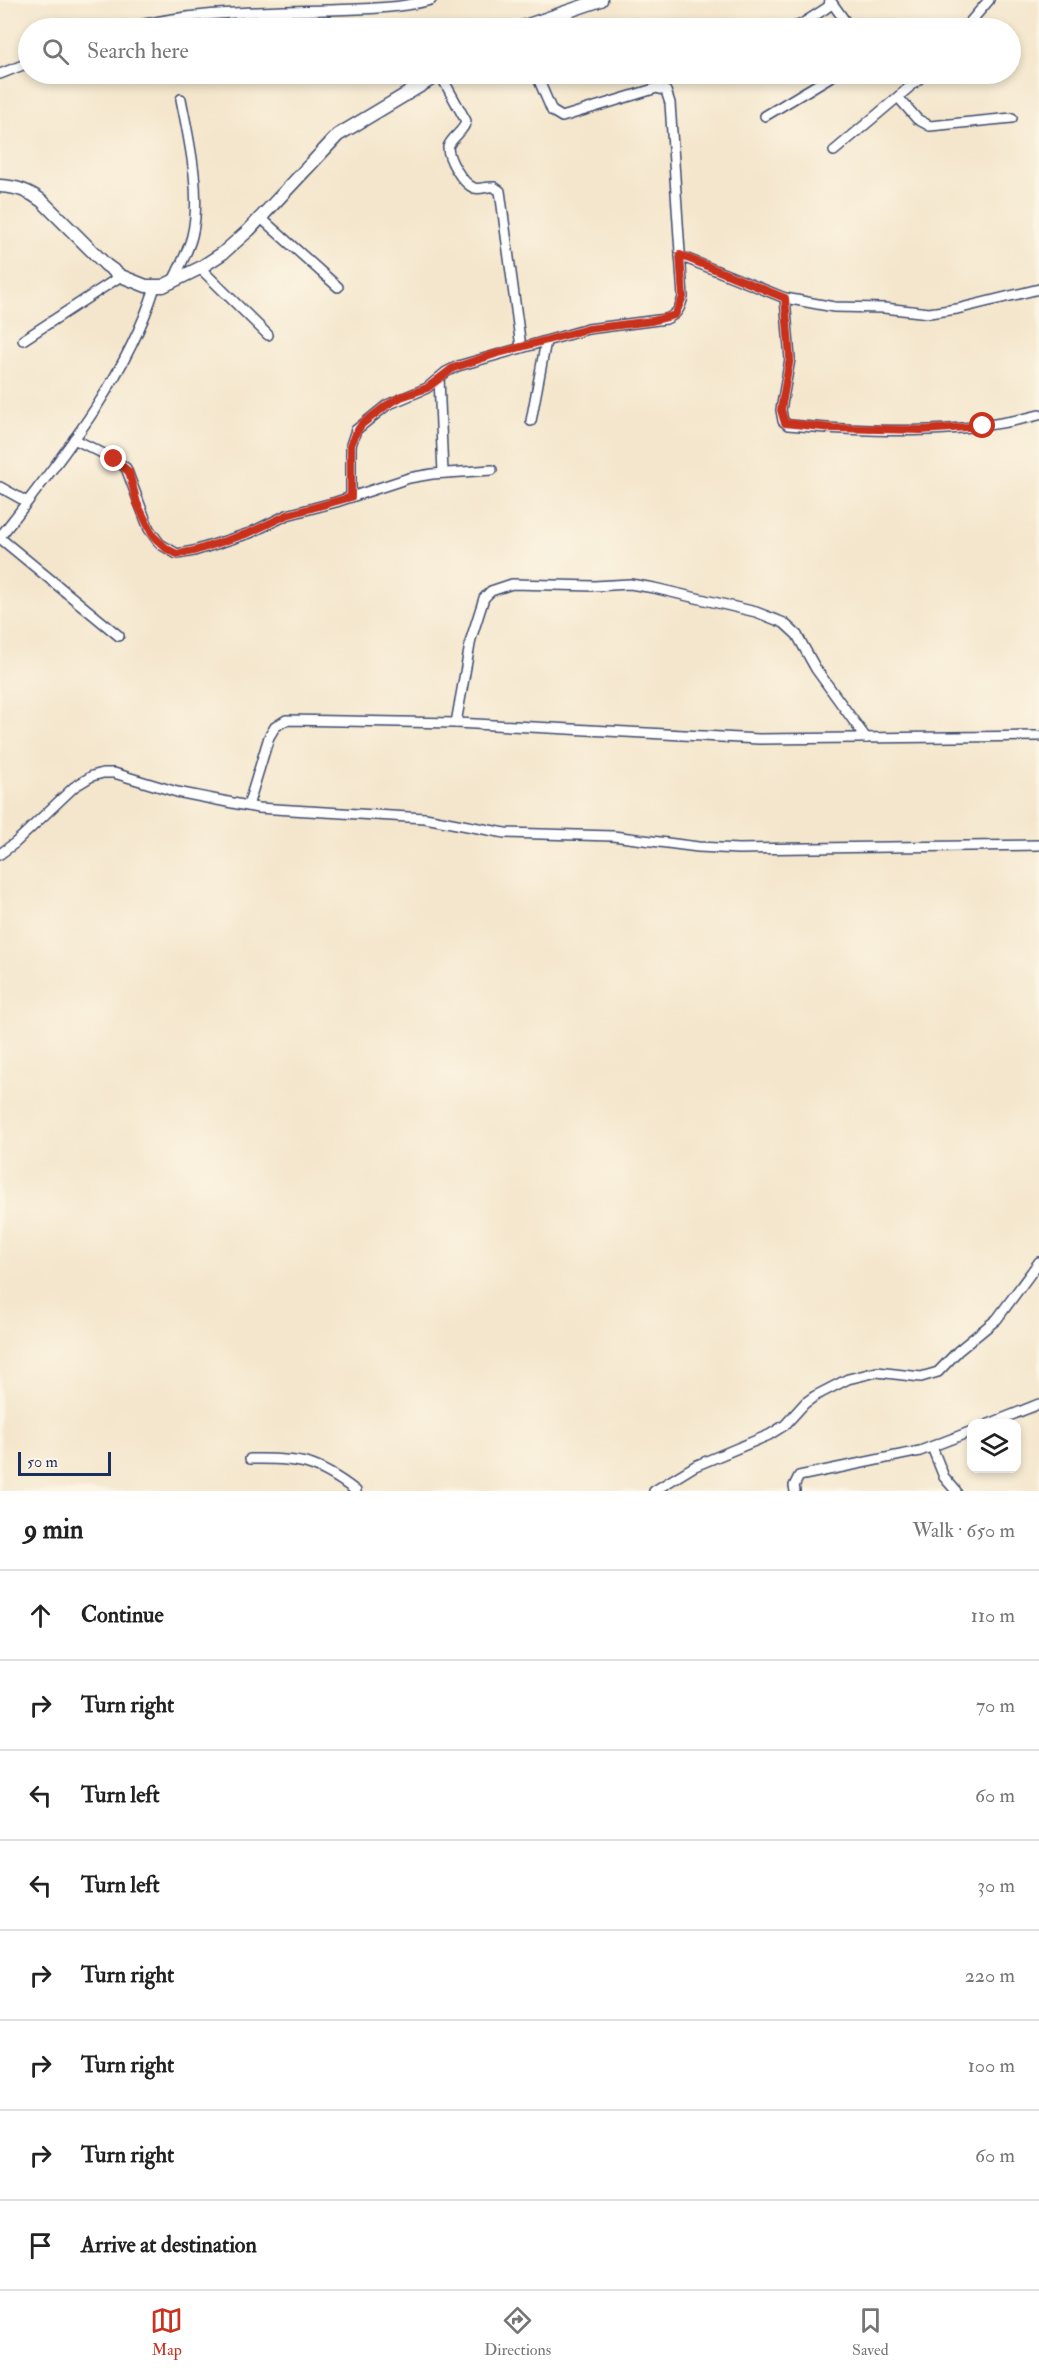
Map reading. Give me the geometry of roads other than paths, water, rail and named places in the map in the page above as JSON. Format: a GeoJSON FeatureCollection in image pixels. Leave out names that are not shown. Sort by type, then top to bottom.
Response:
{"type":"FeatureCollection","features":[{"type":"Feature","properties":{"kind":"street"},"geometry":{"type":"LineString","coordinates":[[189,18],[431,0]]}},
{"type":"Feature","properties":{"kind":"street"},"geometry":{"type":"LineString","coordinates":[[549,18],[602,0]]}},
{"type":"Feature","properties":{"kind":"street"},"geometry":{"type":"LineString","coordinates":[[812,18],[829,6],[830,0]]}},
{"type":"Feature","properties":{"kind":"street"},"geometry":{"type":"LineString","coordinates":[[830,0],[843,18]]}},
{"type":"Feature","properties":{"kind":"street"},"geometry":{"type":"LineString","coordinates":[[974,18],[989,0]]}},
{"type":"Feature","properties":{"kind":"street"},"geometry":{"type":"LineString","coordinates":[[1,71],[18,66]]}},
{"type":"Feature","properties":{"kind":"street"},"geometry":{"type":"LineString","coordinates":[[0,186],[31,193],[42,201],[99,258],[121,276],[135,283],[155,287],[172,283],[223,253],[261,218],[339,135],[423,84]]}},
{"type":"Feature","properties":{"kind":"street"},"geometry":{"type":"LineString","coordinates":[[446,84],[466,121],[463,129],[450,142],[448,150],[452,161],[469,185],[480,189],[494,187],[500,191],[521,347]]}},
{"type":"Feature","properties":{"kind":"street"},"geometry":{"type":"LineString","coordinates":[[351,497],[351,445],[356,430],[387,405],[401,397],[427,388],[458,366],[521,347],[588,329],[652,321],[675,315],[683,297],[673,127],[666,91],[657,88],[562,117],[552,111],[540,84]]}},
{"type":"Feature","properties":{"kind":"street"},"geometry":{"type":"LineString","coordinates":[[765,116],[818,84]]}},
{"type":"Feature","properties":{"kind":"street"},"geometry":{"type":"LineString","coordinates":[[834,151],[913,84]]}},
{"type":"Feature","properties":{"kind":"street"},"geometry":{"type":"LineString","coordinates":[[898,97],[917,119],[930,126],[1012,118]]}},
{"type":"Feature","properties":{"kind":"street"},"geometry":{"type":"LineString","coordinates":[[172,283],[192,237],[194,221],[193,164],[181,99]]}},
{"type":"Feature","properties":{"kind":"street"},"geometry":{"type":"LineString","coordinates":[[261,218],[338,287]]}},
{"type":"Feature","properties":{"kind":"street"},"geometry":{"type":"LineString","coordinates":[[680,255],[785,298],[834,307],[893,309],[923,314],[957,309],[1039,289]]}},
{"type":"Feature","properties":{"kind":"street"},"geometry":{"type":"LineString","coordinates":[[200,268],[268,335]]}},
{"type":"Feature","properties":{"kind":"street"},"geometry":{"type":"LineString","coordinates":[[22,340],[121,276]]}},
{"type":"Feature","properties":{"kind":"street"},"geometry":{"type":"LineString","coordinates":[[118,636],[0,538],[93,411],[134,340],[155,287]]}},
{"type":"Feature","properties":{"kind":"street"},"geometry":{"type":"LineString","coordinates":[[785,298],[790,358],[781,410],[783,421],[788,425],[921,430],[983,426],[1039,416]]}},
{"type":"Feature","properties":{"kind":"street"},"geometry":{"type":"LineString","coordinates":[[531,421],[546,340]]}},
{"type":"Feature","properties":{"kind":"street"},"geometry":{"type":"LineString","coordinates":[[440,378],[443,473]]}},
{"type":"Feature","properties":{"kind":"street"},"geometry":{"type":"LineString","coordinates":[[74,439],[114,459],[126,468],[149,529],[160,544],[177,554],[194,551],[249,533],[287,515],[409,478],[492,470]]}},
{"type":"Feature","properties":{"kind":"street"},"geometry":{"type":"LineString","coordinates":[[0,487],[27,502]]}},
{"type":"Feature","properties":{"kind":"street"},"geometry":{"type":"LineString","coordinates":[[456,723],[471,639],[484,598],[491,591],[512,584],[594,586],[630,584],[756,612],[784,623],[797,634],[816,669],[866,738]]}},
{"type":"Feature","properties":{"kind":"street"},"geometry":{"type":"LineString","coordinates":[[248,806],[269,737],[275,727],[286,720],[456,723],[759,739],[1039,736]]}},
{"type":"Feature","properties":{"kind":"street"},"geometry":{"type":"LineString","coordinates":[[0,854],[15,843],[74,787],[92,776],[103,773],[114,773],[177,792],[248,806],[425,818],[506,833],[613,836],[698,847],[739,849],[1039,845]]}},
{"type":"Feature","properties":{"kind":"street"},"geometry":{"type":"LineString","coordinates":[[654,1491],[695,1466],[769,1435],[785,1425],[805,1403],[848,1379],[877,1372],[921,1377],[938,1372],[958,1351],[997,1319],[1039,1262]]}},
{"type":"Feature","properties":{"kind":"street"},"geometry":{"type":"LineString","coordinates":[[1002,1419],[1039,1404]]}},
{"type":"Feature","properties":{"kind":"street"},"geometry":{"type":"LineString","coordinates":[[795,1491],[794,1486],[799,1476],[921,1451],[967,1433]]}},
{"type":"Feature","properties":{"kind":"street"},"geometry":{"type":"LineString","coordinates":[[932,1447],[944,1477],[956,1491]]}},
{"type":"Feature","properties":{"kind":"street"},"geometry":{"type":"LineString","coordinates":[[250,1459],[280,1458],[307,1462],[330,1472],[356,1491]]}}]}
